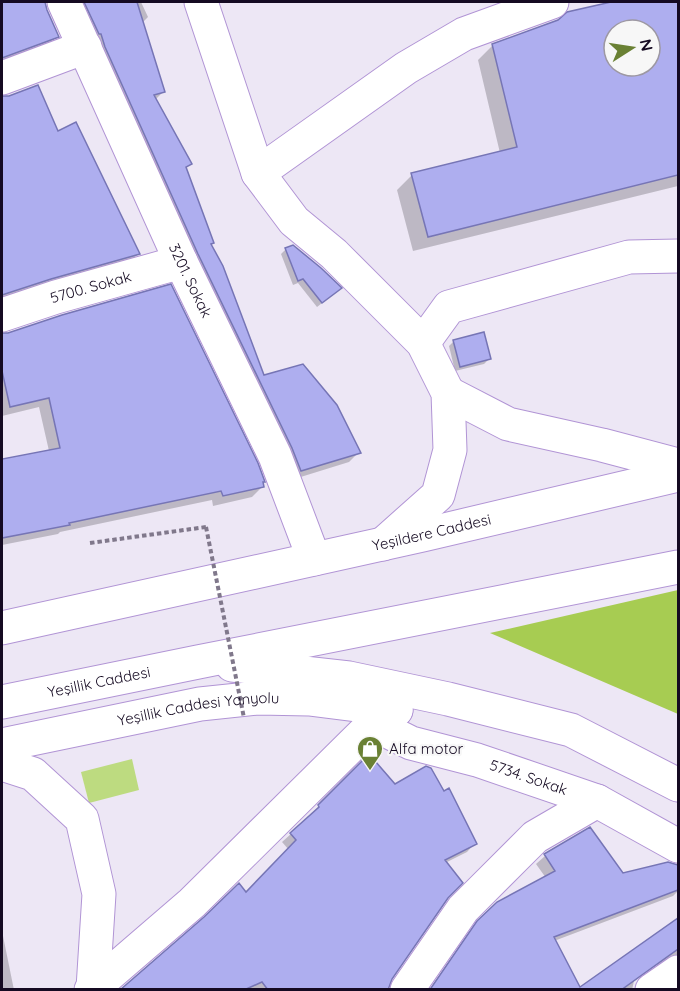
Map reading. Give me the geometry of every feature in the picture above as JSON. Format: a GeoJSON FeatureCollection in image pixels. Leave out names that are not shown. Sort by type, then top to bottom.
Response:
{"type":"FeatureCollection","features":[{"type":"Feature","properties":{"kind":"main road","name":"3201. Sokak"},"geometry":{"type":"LineString","coordinates":[[64,2],[181,262],[275,456],[314,559]]}},
{"type":"Feature","properties":{"kind":"main road"},"geometry":{"type":"LineString","coordinates":[[201,2],[258,173],[294,221],[334,254],[423,343],[448,393],[450,450],[438,495],[383,544]]}},
{"type":"Feature","properties":{"kind":"main road"},"geometry":{"type":"LineString","coordinates":[[258,173],[416,62],[464,34],[552,2]]}},
{"type":"Feature","properties":{"kind":"main road"},"geometry":{"type":"LineString","coordinates":[[2,78],[85,47]]}},
{"type":"Feature","properties":{"kind":"main road"},"geometry":{"type":"LineString","coordinates":[[423,343],[449,307],[629,257],[678,256]]}},
{"type":"Feature","properties":{"kind":"main road","name":"5700. Sokak"},"geometry":{"type":"LineString","coordinates":[[2,315],[56,297],[181,262]]}},
{"type":"Feature","properties":{"kind":"main road"},"geometry":{"type":"LineString","coordinates":[[448,393],[508,424],[678,465]]}},
{"type":"Feature","properties":{"kind":"main road","name":"Yeşildere Caddesi"},"geometry":{"type":"LineString","coordinates":[[2,628],[383,544],[678,475]]}},
{"type":"Feature","properties":{"kind":"main road"},"geometry":{"type":"LineString","coordinates":[[198,662],[678,567]]}},
{"type":"Feature","properties":{"kind":"main road"},"geometry":{"type":"LineString","coordinates":[[198,662],[349,678],[448,699],[571,730],[678,786]]}},
{"type":"Feature","properties":{"kind":"main road","name":"Yeşillik Caddesi"},"geometry":{"type":"LineString","coordinates":[[2,702],[198,662]]}},
{"type":"Feature","properties":{"kind":"main road","name":"Yeşillik Caddesi Yanyolu"},"geometry":{"type":"LineString","coordinates":[[2,745],[200,704],[258,698],[309,699],[385,717]]}},
{"type":"Feature","properties":{"kind":"main road"},"geometry":{"type":"LineString","coordinates":[[92,989],[192,903],[385,717],[505,735],[583,756],[678,786]]}},
{"type":"Feature","properties":{"kind":"main road","name":"5734. Sokak"},"geometry":{"type":"LineString","coordinates":[[385,717],[411,743],[477,760],[597,801],[678,846]]}},
{"type":"Feature","properties":{"kind":"main road"},"geometry":{"type":"LineString","coordinates":[[2,764],[33,774],[82,819],[99,894],[92,989]]}},
{"type":"Feature","properties":{"kind":"main road"},"geometry":{"type":"LineString","coordinates":[[407,990],[463,909],[535,837],[597,801]]}},
{"type":"Feature","properties":{"kind":"main road"},"geometry":{"type":"LineString","coordinates":[[652,990],[678,972]]}},
{"type":"Feature","properties":{"kind":"path"},"geometry":{"type":"LineString","coordinates":[[90,543],[206,526],[244,718]]}},
{"type":"Feature","properties":{"kind":"green space"},"geometry":{"type":"Polygon","coordinates":[[[678,590],[678,714],[490,633],[678,590]]]}},
{"type":"Feature","properties":{"kind":"green space"},"geometry":{"type":"Polygon","coordinates":[[[132,759],[139,790],[89,803],[81,772],[132,759]]]}},
{"type":"Feature","properties":{"kind":"building"},"geometry":{"type":"Polygon","coordinates":[[[2,2],[45,2],[59,37],[2,58],[2,2]]]}},
{"type":"Feature","properties":{"kind":"building"},"geometry":{"type":"Polygon","coordinates":[[[84,2],[137,2],[165,92],[154,95],[192,164],[186,167],[214,243],[211,244],[223,266],[264,375],[303,364],[337,405],[361,453],[301,471],[198,254],[101,34],[84,2]]]}},
{"type":"Feature","properties":{"kind":"building"},"geometry":{"type":"Polygon","coordinates":[[[611,2],[678,2],[678,175],[428,237],[411,173],[517,147],[492,44],[558,20],[567,12],[611,2]]]}},
{"type":"Feature","properties":{"kind":"building"},"geometry":{"type":"Polygon","coordinates":[[[38,85],[58,131],[76,122],[140,254],[2,295],[2,96],[9,96],[38,85]]]}},
{"type":"Feature","properties":{"kind":"building"},"geometry":{"type":"Polygon","coordinates":[[[293,245],[342,288],[322,303],[303,279],[298,281],[285,248],[293,245]]]}},
{"type":"Feature","properties":{"kind":"building"},"geometry":{"type":"Polygon","coordinates":[[[171,284],[258,463],[265,482],[263,482],[264,487],[223,496],[221,491],[2,538],[2,459],[60,448],[49,398],[10,407],[2,371],[2,333],[171,284]]]}},
{"type":"Feature","properties":{"kind":"building"},"geometry":{"type":"Polygon","coordinates":[[[484,332],[491,359],[460,367],[453,340],[484,332]]]}},
{"type":"Feature","properties":{"kind":"building"},"geometry":{"type":"Polygon","coordinates":[[[369,754],[395,784],[426,766],[431,768],[444,791],[449,788],[477,844],[445,860],[463,883],[448,898],[392,979],[388,990],[268,990],[262,982],[244,990],[120,990],[204,917],[239,883],[246,892],[296,840],[290,833],[319,807],[318,805],[369,754]]]}},
{"type":"Feature","properties":{"kind":"building"},"geometry":{"type":"Polygon","coordinates":[[[590,827],[623,873],[668,862],[678,865],[678,890],[554,937],[580,987],[678,918],[678,949],[621,990],[432,990],[431,988],[477,921],[497,902],[555,871],[544,854],[590,827]]]}},
{"type":"Feature","properties":{"kind":"place","name":"Alfa motor"},"geometry":{"type":"Point","coordinates":[370,772]}}]}
